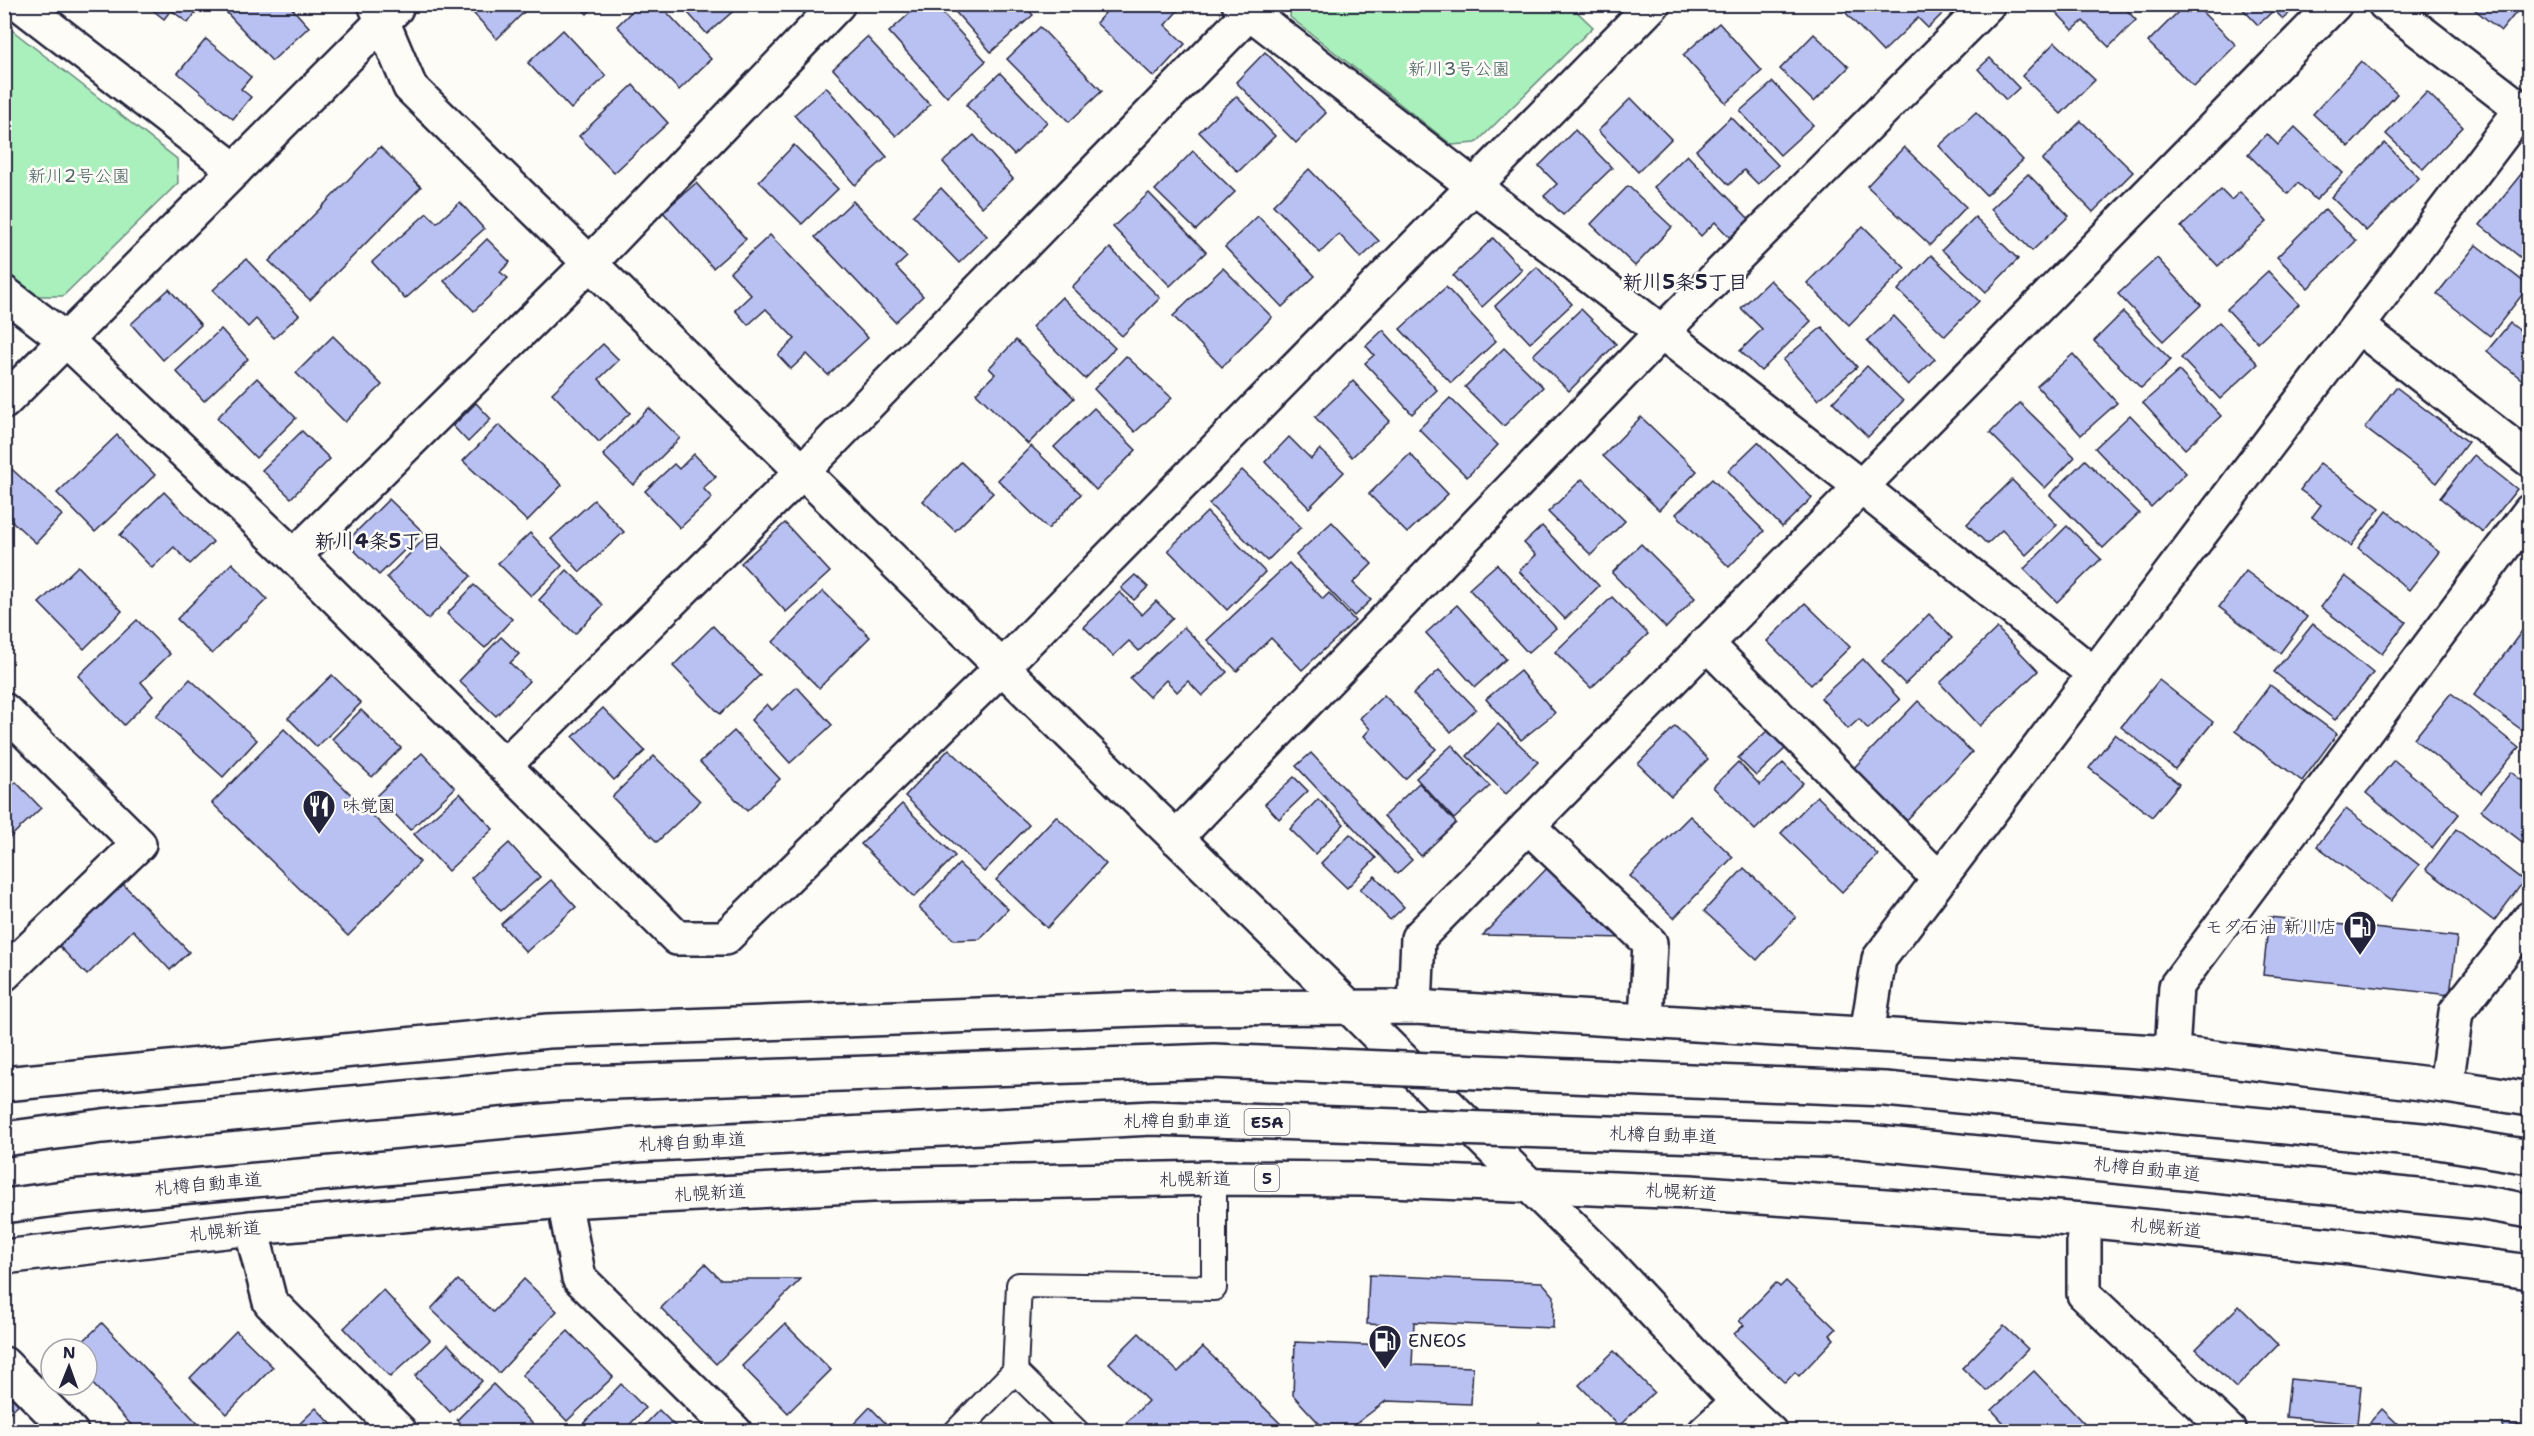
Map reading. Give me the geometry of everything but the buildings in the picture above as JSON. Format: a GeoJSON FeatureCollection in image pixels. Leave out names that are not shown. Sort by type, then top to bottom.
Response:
{"type":"FeatureCollection","features":[{"type":"Feature","properties":{"kind":"main road"},"geometry":{"type":"LineString","coordinates":[[20,4],[235,170]]}},
{"type":"Feature","properties":{"kind":"main road"},"geometry":{"type":"LineString","coordinates":[[294,556],[590,263],[838,4]]}},
{"type":"Feature","properties":{"kind":"main road"},"geometry":{"type":"LineString","coordinates":[[4,293],[66,340],[294,556],[677,938],[726,938],[1002,667],[1653,4]]}},
{"type":"Feature","properties":{"kind":"main road"},"geometry":{"type":"LineString","coordinates":[[1176,838],[1662,332],[1988,4]]}},
{"type":"Feature","properties":{"kind":"main road"},"geometry":{"type":"LineString","coordinates":[[1415,1007],[1418,938],[1706,642],[2335,4]]}},
{"type":"Feature","properties":{"kind":"main road"},"geometry":{"type":"LineString","coordinates":[[1867,1034],[1879,959],[2358,326],[2525,113],[2385,4]]}},
{"type":"Feature","properties":{"kind":"main road"},"geometry":{"type":"LineString","coordinates":[[505,765],[802,472],[1249,7],[1474,186],[1860,486],[2094,674]]}},
{"type":"Feature","properties":{"kind":"main road"},"geometry":{"type":"LineString","coordinates":[[4,402],[235,170],[385,10],[410,87],[1598,1253],[1738,1402],[1770,1431]]}},
{"type":"Feature","properties":{"kind":"main road"},"geometry":{"type":"LineString","coordinates":[[2358,326],[2529,460]]}},
{"type":"Feature","properties":{"kind":"main road"},"geometry":{"type":"LineString","coordinates":[[2172,1053],[2176,986],[2529,511]]}},
{"type":"Feature","properties":{"kind":"main road"},"geometry":{"type":"LineString","coordinates":[[1706,642],[1939,879]]}},
{"type":"Feature","properties":{"kind":"main road"},"geometry":{"type":"LineString","coordinates":[[4,710],[139,844],[4,974]]}},
{"type":"Feature","properties":{"kind":"main road"},"geometry":{"type":"LineString","coordinates":[[1527,826],[1650,943],[1646,1021]]}},
{"type":"Feature","properties":{"kind":"main road"},"geometry":{"type":"LineString","coordinates":[[2446,1086],[2456,1012],[2529,918]]}},
{"type":"Feature","properties":{"kind":"main road"},"geometry":{"type":"LineString","coordinates":[[4,1084],[548,1031],[1166,1008],[1415,1007],[2172,1053],[2446,1086],[2529,1099]]}},
{"type":"Feature","properties":{"kind":"main road"},"geometry":{"type":"LineString","coordinates":[[4,1139],[102,1126],[557,1084],[1214,1061],[1886,1089],[2432,1141],[2529,1157]]}},
{"type":"Feature","properties":{"kind":"main road","name":"札樽自動車道"},"geometry":{"type":"LineString","coordinates":[[4,1206],[71,1197],[635,1145],[1152,1118],[1857,1141],[2478,1202],[2529,1211]]}},
{"type":"Feature","properties":{"kind":"main road","name":"札幌新道"},"geometry":{"type":"LineString","coordinates":[[4,1257],[251,1228],[564,1201],[872,1185],[1214,1178],[1365,1179],[1690,1192],[2084,1220],[2341,1246],[2529,1272]]}},
{"type":"Feature","properties":{"kind":"main road"},"geometry":{"type":"LineString","coordinates":[[564,1201],[579,1278],[735,1431]]}},
{"type":"Feature","properties":{"kind":"main road"},"geometry":{"type":"LineString","coordinates":[[2084,1220],[2084,1294],[2230,1431]]}},
{"type":"Feature","properties":{"kind":"main road"},"geometry":{"type":"LineString","coordinates":[[251,1228],[270,1302],[400,1431]]}},
{"type":"Feature","properties":{"kind":"main road"},"geometry":{"type":"LineString","coordinates":[[4,1364],[71,1431]]}},
{"type":"Feature","properties":{"kind":"main road"},"geometry":{"type":"LineString","coordinates":[[1705,1431],[1738,1402]]}},
{"type":"Feature","properties":{"kind":"lane"},"geometry":{"type":"LineString","coordinates":[[956,1431],[1015,1371],[1019,1286],[1214,1288],[1214,1178]]}},
{"type":"Feature","properties":{"kind":"lane"},"geometry":{"type":"LineString","coordinates":[[1015,1371],[1077,1431]]}},
{"type":"Feature","properties":{"kind":"green space","name":"新川3号公園"},"geometry":{"type":"Polygon","coordinates":[[[1291,4],[1570,5],[1593,27],[1476,143],[1452,145],[1290,17],[1291,4]]]}},
{"type":"Feature","properties":{"kind":"green space","name":"新川2号公園"},"geometry":{"type":"Polygon","coordinates":[[[4,24],[177,159],[178,183],[63,296],[36,296],[5,271],[4,24]]]}},
{"type":"Feature","properties":{"kind":"place","name":"味覚園"},"geometry":{"type":"Point","coordinates":[319,835]}},
{"type":"Feature","properties":{"kind":"place","name":"モダ石油 新川店"},"geometry":{"type":"Point","coordinates":[2360,956]}},
{"type":"Feature","properties":{"kind":"place","name":"ENEOS"},"geometry":{"type":"Point","coordinates":[1385,1370]}},
{"type":"Feature","properties":{"kind":"district","name":"新川5条5丁目"},"geometry":{"type":"Point","coordinates":[1685,282]}},
{"type":"Feature","properties":{"kind":"district","name":"新川4条5丁目"},"geometry":{"type":"Point","coordinates":[378,541]}}]}
